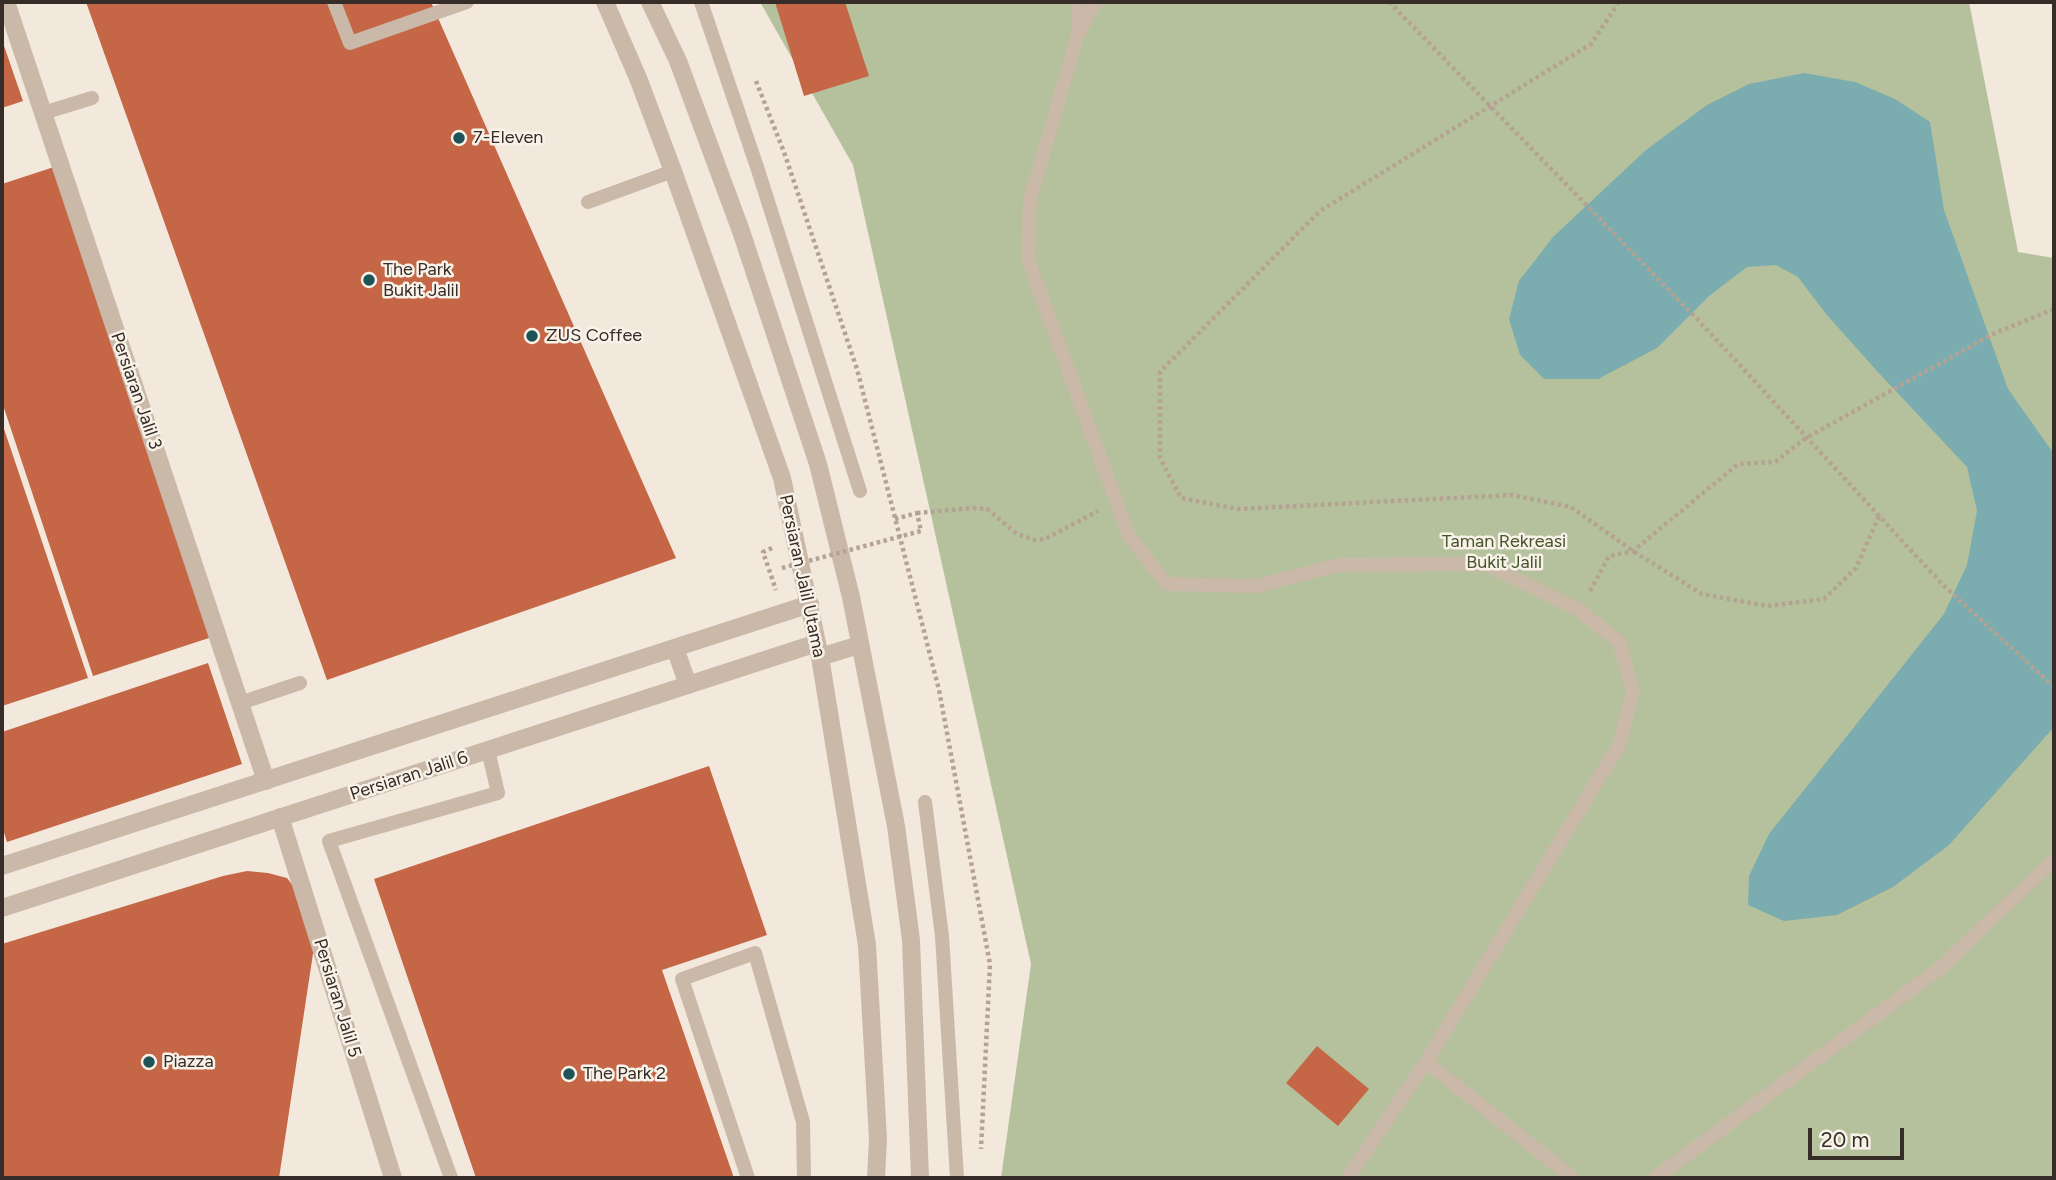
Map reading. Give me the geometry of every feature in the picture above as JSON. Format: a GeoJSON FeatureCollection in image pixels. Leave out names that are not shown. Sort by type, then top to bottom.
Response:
{"type":"FeatureCollection","features":[{"type":"Feature","properties":{"kind":"street","name":"Persiaran Jalil 3"},"geometry":{"type":"LineString","coordinates":[[6,2],[266,781]]}},
{"type":"Feature","properties":{"kind":"street","name":"Persiaran Jalil Utama"},"geometry":{"type":"LineString","coordinates":[[606,2],[673,171],[782,478],[810,604],[867,945],[878,1139],[876,1178]]}},
{"type":"Feature","properties":{"kind":"street"},"geometry":{"type":"LineString","coordinates":[[650,2],[678,61],[737,219],[818,464],[844,570],[896,826],[911,940],[920,1178]]}},
{"type":"Feature","properties":{"kind":"street"},"geometry":{"type":"LineString","coordinates":[[2,866],[810,604]]}},
{"type":"Feature","properties":{"kind":"street","name":"Persiaran Jalil 6"},"geometry":{"type":"LineString","coordinates":[[2,908],[688,685],[818,650],[859,645]]}},
{"type":"Feature","properties":{"kind":"street"},"geometry":{"type":"LineString","coordinates":[[675,648],[688,685]]}},
{"type":"Feature","properties":{"kind":"street","name":"Persiaran Jalil 5"},"geometry":{"type":"LineString","coordinates":[[280,817],[393,1178]]}},
{"type":"Feature","properties":{"kind":"lane"},"geometry":{"type":"LineString","coordinates":[[334,2],[350,43],[449,5],[467,2]]}},
{"type":"Feature","properties":{"kind":"lane"},"geometry":{"type":"LineString","coordinates":[[701,2],[755,161],[860,491]]}},
{"type":"Feature","properties":{"kind":"lane"},"geometry":{"type":"LineString","coordinates":[[1078,34],[1079,2]]}},
{"type":"Feature","properties":{"kind":"lane"},"geometry":{"type":"LineString","coordinates":[[1096,2],[1078,34],[1030,199],[1028,260],[1129,536],[1167,584],[1256,586],[1339,565],[1485,564],[1579,610],[1619,642],[1633,691],[1619,746],[1426,1062],[1351,1173],[1352,1178]]}},
{"type":"Feature","properties":{"kind":"lane"},"geometry":{"type":"LineString","coordinates":[[43,113],[92,98]]}},
{"type":"Feature","properties":{"kind":"lane"},"geometry":{"type":"LineString","coordinates":[[588,202],[673,171]]}},
{"type":"Feature","properties":{"kind":"lane"},"geometry":{"type":"LineString","coordinates":[[240,703],[300,683]]}},
{"type":"Feature","properties":{"kind":"lane"},"geometry":{"type":"LineString","coordinates":[[451,1178],[329,841],[498,793],[488,750]]}},
{"type":"Feature","properties":{"kind":"lane"},"geometry":{"type":"LineString","coordinates":[[925,802],[942,936],[957,1178]]}},
{"type":"Feature","properties":{"kind":"lane"},"geometry":{"type":"LineString","coordinates":[[1655,1178],[1939,969],[2054,860]]}},
{"type":"Feature","properties":{"kind":"lane"},"geometry":{"type":"LineString","coordinates":[[748,1178],[682,979],[755,953],[803,1122],[804,1178]]}},
{"type":"Feature","properties":{"kind":"lane"},"geometry":{"type":"LineString","coordinates":[[1426,1062],[1573,1178]]}},
{"type":"Feature","properties":{"kind":"path"},"geometry":{"type":"LineString","coordinates":[[1389,2],[1700,322],[1942,584],[2054,687]]}},
{"type":"Feature","properties":{"kind":"path"},"geometry":{"type":"LineString","coordinates":[[1619,2],[1591,44],[1320,211],[1160,372],[1160,458],[1181,498],[1238,509],[1512,495],[1571,507],[1633,551],[1702,594],[1768,606],[1824,598],[1856,568],[1880,514]]}},
{"type":"Feature","properties":{"kind":"path"},"geometry":{"type":"LineString","coordinates":[[754,77],[784,152],[857,369],[939,690],[990,964],[981,1159]]}},
{"type":"Feature","properties":{"kind":"path"},"geometry":{"type":"LineString","coordinates":[[1579,610],[1609,556],[1633,551],[1738,464],[1775,462],[1806,438],[1993,334],[2054,309]]}},
{"type":"Feature","properties":{"kind":"path"},"geometry":{"type":"LineString","coordinates":[[895,519],[917,513],[987,509],[1017,534],[1035,540],[1045,539],[1117,502]]}},
{"type":"Feature","properties":{"kind":"path"},"geometry":{"type":"LineString","coordinates":[[782,568],[921,531],[917,513]]}},
{"type":"Feature","properties":{"kind":"path"},"geometry":{"type":"LineString","coordinates":[[763,552],[784,613]]}},
{"type":"Feature","properties":{"kind":"green space","name":"Taman Rekreasi Bukit Jalil"},"geometry":{"type":"Polygon","coordinates":[[[760,2],[1969,2],[2018,252],[2054,258],[2054,1178],[1001,1178],[1031,964],[853,165],[760,2]]]}},
{"type":"Feature","properties":{"kind":"water"},"geometry":{"type":"Polygon","coordinates":[[[1804,73],[1855,82],[1895,99],[1930,122],[1944,210],[2008,389],[2054,454],[2054,727],[1949,845],[1893,887],[1837,915],[1784,921],[1748,905],[1749,876],[1769,834],[1944,614],[1967,565],[1977,511],[1967,467],[1826,314],[1798,277],[1776,265],[1747,267],[1709,296],[1657,348],[1598,379],[1544,379],[1520,355],[1509,319],[1519,281],[1553,237],[1646,150],[1707,105],[1749,84],[1804,73]]]}},
{"type":"Feature","properties":{"kind":"building","name":"The Park Bukit Jalil"},"geometry":{"type":"Polygon","coordinates":[[[86,2],[431,2],[676,558],[327,680],[86,2]]]}},
{"type":"Feature","properties":{"kind":"building"},"geometry":{"type":"Polygon","coordinates":[[[775,2],[845,2],[869,76],[804,96],[775,2]]]}},
{"type":"Feature","properties":{"kind":"building"},"geometry":{"type":"Polygon","coordinates":[[[2,40],[23,101],[2,108],[2,40]]]}},
{"type":"Feature","properties":{"kind":"building"},"geometry":{"type":"Polygon","coordinates":[[[54,167],[212,637],[93,676],[2,402],[2,184],[54,167]]]}},
{"type":"Feature","properties":{"kind":"building"},"geometry":{"type":"Polygon","coordinates":[[[2,423],[88,678],[2,706],[2,423]]]}},
{"type":"Feature","properties":{"kind":"building"},"geometry":{"type":"Polygon","coordinates":[[[208,663],[242,764],[7,842],[2,826],[2,732],[208,663]]]}},
{"type":"Feature","properties":{"kind":"building","name":"The Park 2"},"geometry":{"type":"Polygon","coordinates":[[[709,766],[767,935],[662,970],[734,1178],[476,1178],[374,879],[709,766]]]}},
{"type":"Feature","properties":{"kind":"building","name":"Piazza"},"geometry":{"type":"Polygon","coordinates":[[[247,871],[287,878],[304,900],[314,947],[279,1178],[2,1178],[2,944],[247,871]]]}},
{"type":"Feature","properties":{"kind":"building"},"geometry":{"type":"Polygon","coordinates":[[[1317,1046],[1369,1089],[1338,1126],[1286,1083],[1317,1046]]]}},
{"type":"Feature","properties":{"kind":"place","name":"7-Eleven"},"geometry":{"type":"Point","coordinates":[459,138]}},
{"type":"Feature","properties":{"kind":"place","name":"The Park Bukit Jalil"},"geometry":{"type":"Point","coordinates":[369,280]}},
{"type":"Feature","properties":{"kind":"place","name":"ZUS Coffee"},"geometry":{"type":"Point","coordinates":[532,336]}},
{"type":"Feature","properties":{"kind":"place","name":"Piazza"},"geometry":{"type":"Point","coordinates":[149,1062]}},
{"type":"Feature","properties":{"kind":"place","name":"The Park 2"},"geometry":{"type":"Point","coordinates":[569,1074]}}]}
